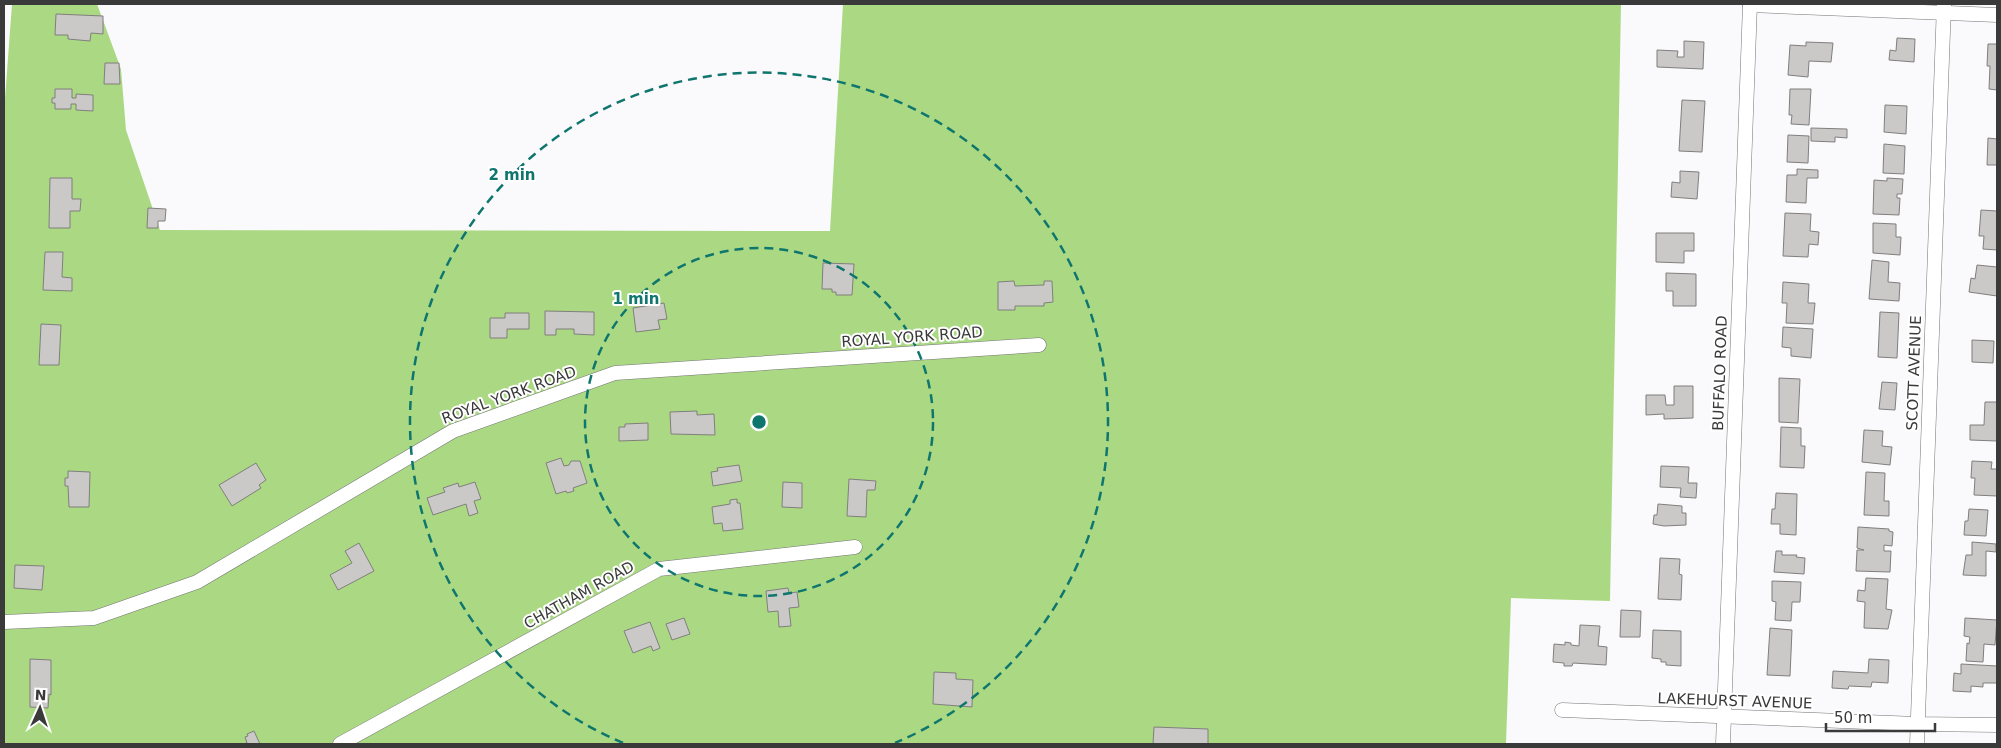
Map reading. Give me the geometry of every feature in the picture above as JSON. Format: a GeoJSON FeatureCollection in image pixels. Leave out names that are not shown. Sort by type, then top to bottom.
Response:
{"type":"FeatureCollection","features":[{"type":"Feature","properties":{"kind":"street"},"geometry":{"type":"LineString","coordinates":[[1750,5],[1944,9],[1997,15]]}},
{"type":"Feature","properties":{"kind":"street","name":"BUFFALO ROAD"},"geometry":{"type":"LineString","coordinates":[[1722,744],[1750,5]]}},
{"type":"Feature","properties":{"kind":"street","name":"SCOTT AVENUE"},"geometry":{"type":"LineString","coordinates":[[1917,744],[1944,9]]}},
{"type":"Feature","properties":{"kind":"street","name":"ROYAL YORK ROAD"},"geometry":{"type":"LineString","coordinates":[[4,622],[94,618],[197,582],[453,431],[615,374],[1039,344]]}},
{"type":"Feature","properties":{"kind":"street","name":"CHATHAM ROAD"},"geometry":{"type":"LineString","coordinates":[[340,744],[659,569],[856,547]]}},
{"type":"Feature","properties":{"kind":"street","name":"LAKEHURST AVENUE"},"geometry":{"type":"LineString","coordinates":[[1562,710],[1997,726]]}},
{"type":"Feature","properties":{"kind":"green space"},"geometry":{"type":"Polygon","coordinates":[[[12,4],[97,4],[121,69],[126,130],[160,230],[830,231],[843,4],[1621,4],[1610,601],[1511,598],[1506,744],[4,744],[4,112],[12,4]]]}},
{"type":"Feature","properties":{"kind":"building"},"geometry":{"type":"Polygon","coordinates":[[[56,14],[103,16],[103,34],[91,33],[90,41],[68,39],[68,35],[55,35],[56,14]]]}},
{"type":"Feature","properties":{"kind":"building"},"geometry":{"type":"Polygon","coordinates":[[[1897,38],[1915,39],[1914,62],[1889,60],[1890,50],[1896,51],[1897,38]]]}},
{"type":"Feature","properties":{"kind":"building"},"geometry":{"type":"Polygon","coordinates":[[[1684,41],[1704,42],[1703,69],[1657,67],[1657,50],[1678,51],[1677,57],[1684,57],[1684,41]]]}},
{"type":"Feature","properties":{"kind":"building"},"geometry":{"type":"Polygon","coordinates":[[[1806,42],[1833,43],[1831,62],[1809,61],[1808,77],[1788,75],[1790,45],[1806,46],[1806,42]]]}},
{"type":"Feature","properties":{"kind":"building"},"geometry":{"type":"Polygon","coordinates":[[[1988,44],[1997,44],[1997,90],[1989,89],[1990,66],[1987,66],[1988,44]]]}},
{"type":"Feature","properties":{"kind":"building"},"geometry":{"type":"Polygon","coordinates":[[[105,63],[119,63],[120,84],[104,84],[105,63]]]}},
{"type":"Feature","properties":{"kind":"building"},"geometry":{"type":"Polygon","coordinates":[[[55,89],[72,89],[72,98],[76,98],[76,94],[93,95],[93,111],[76,110],[76,104],[71,104],[71,109],[55,109],[55,103],[52,103],[52,98],[55,98],[55,89]]]}},
{"type":"Feature","properties":{"kind":"building"},"geometry":{"type":"Polygon","coordinates":[[[1790,89],[1811,89],[1809,125],[1791,124],[1792,115],[1789,115],[1790,89]]]}},
{"type":"Feature","properties":{"kind":"building"},"geometry":{"type":"Polygon","coordinates":[[[1682,100],[1705,101],[1702,152],[1679,151],[1682,100]]]}},
{"type":"Feature","properties":{"kind":"building"},"geometry":{"type":"Polygon","coordinates":[[[1885,105],[1907,106],[1906,134],[1884,132],[1885,105]]]}},
{"type":"Feature","properties":{"kind":"building"},"geometry":{"type":"Polygon","coordinates":[[[1811,128],[1847,129],[1847,138],[1835,137],[1835,142],[1811,141],[1811,128]]]}},
{"type":"Feature","properties":{"kind":"building"},"geometry":{"type":"Polygon","coordinates":[[[1788,135],[1809,136],[1808,163],[1787,162],[1788,135]]]}},
{"type":"Feature","properties":{"kind":"building"},"geometry":{"type":"Polygon","coordinates":[[[1988,138],[1997,139],[1997,165],[1987,165],[1988,138]]]}},
{"type":"Feature","properties":{"kind":"building"},"geometry":{"type":"Polygon","coordinates":[[[1884,144],[1905,146],[1904,174],[1883,173],[1884,144]]]}},
{"type":"Feature","properties":{"kind":"building"},"geometry":{"type":"Polygon","coordinates":[[[1797,169],[1818,170],[1818,178],[1807,178],[1806,203],[1786,202],[1787,175],[1797,175],[1797,169]]]}},
{"type":"Feature","properties":{"kind":"building"},"geometry":{"type":"Polygon","coordinates":[[[1680,171],[1699,172],[1697,199],[1671,197],[1672,182],[1680,183],[1680,171]]]}},
{"type":"Feature","properties":{"kind":"building"},"geometry":{"type":"Polygon","coordinates":[[[50,178],[72,178],[72,199],[81,199],[80,211],[70,211],[70,228],[49,228],[50,178]]]}},
{"type":"Feature","properties":{"kind":"building"},"geometry":{"type":"Polygon","coordinates":[[[1887,178],[1903,179],[1902,194],[1897,194],[1897,198],[1900,198],[1899,215],[1873,214],[1874,180],[1887,181],[1887,178]]]}},
{"type":"Feature","properties":{"kind":"building"},"geometry":{"type":"Polygon","coordinates":[[[148,208],[166,209],[165,221],[158,221],[158,228],[147,228],[148,208]]]}},
{"type":"Feature","properties":{"kind":"building"},"geometry":{"type":"Polygon","coordinates":[[[1981,210],[1997,211],[1997,250],[1983,249],[1984,236],[1979,236],[1981,210]]]}},
{"type":"Feature","properties":{"kind":"building"},"geometry":{"type":"Polygon","coordinates":[[[1785,213],[1811,214],[1810,231],[1819,232],[1818,245],[1809,244],[1808,257],[1783,256],[1785,213]]]}},
{"type":"Feature","properties":{"kind":"building"},"geometry":{"type":"Polygon","coordinates":[[[1873,223],[1896,224],[1896,237],[1901,237],[1900,255],[1873,253],[1873,223]]]}},
{"type":"Feature","properties":{"kind":"building"},"geometry":{"type":"Polygon","coordinates":[[[1656,233],[1694,233],[1694,251],[1684,251],[1684,263],[1656,262],[1656,233]]]}},
{"type":"Feature","properties":{"kind":"building"},"geometry":{"type":"Polygon","coordinates":[[[45,252],[63,252],[62,277],[72,278],[72,291],[43,290],[45,252]]]}},
{"type":"Feature","properties":{"kind":"building"},"geometry":{"type":"Polygon","coordinates":[[[1872,260],[1889,262],[1888,282],[1900,283],[1899,301],[1869,299],[1872,260]]]}},
{"type":"Feature","properties":{"kind":"building"},"geometry":{"type":"Polygon","coordinates":[[[823,263],[854,264],[852,295],[836,295],[836,292],[832,292],[832,289],[822,289],[823,263]]]}},
{"type":"Feature","properties":{"kind":"building"},"geometry":{"type":"Polygon","coordinates":[[[1977,265],[1997,267],[1997,296],[1969,292],[1971,278],[1975,279],[1977,265]]]}},
{"type":"Feature","properties":{"kind":"building"},"geometry":{"type":"Polygon","coordinates":[[[1666,273],[1696,274],[1696,306],[1673,306],[1673,291],[1666,291],[1666,273]]]}},
{"type":"Feature","properties":{"kind":"building"},"geometry":{"type":"Polygon","coordinates":[[[1014,281],[1015,286],[1044,285],[1044,281],[1052,281],[1053,302],[1044,303],[1044,306],[1015,306],[1015,310],[998,310],[998,282],[1014,281]]]}},
{"type":"Feature","properties":{"kind":"building"},"geometry":{"type":"Polygon","coordinates":[[[1783,282],[1809,284],[1808,303],[1815,303],[1813,324],[1786,323],[1787,303],[1782,303],[1783,282]]]}},
{"type":"Feature","properties":{"kind":"building"},"geometry":{"type":"Polygon","coordinates":[[[664,303],[667,319],[658,320],[660,329],[636,332],[633,308],[664,303]]]}},
{"type":"Feature","properties":{"kind":"building"},"geometry":{"type":"Polygon","coordinates":[[[545,311],[594,312],[594,335],[574,334],[574,329],[556,329],[556,335],[545,335],[545,311]]]}},
{"type":"Feature","properties":{"kind":"building"},"geometry":{"type":"Polygon","coordinates":[[[1880,312],[1899,313],[1897,358],[1878,357],[1880,312]]]}},
{"type":"Feature","properties":{"kind":"building"},"geometry":{"type":"Polygon","coordinates":[[[505,313],[529,313],[529,329],[507,329],[507,338],[490,338],[490,318],[505,318],[505,313]]]}},
{"type":"Feature","properties":{"kind":"building"},"geometry":{"type":"Polygon","coordinates":[[[41,324],[61,325],[59,365],[39,365],[41,324]]]}},
{"type":"Feature","properties":{"kind":"building"},"geometry":{"type":"Polygon","coordinates":[[[1783,327],[1813,329],[1811,358],[1791,356],[1791,348],[1782,347],[1783,327]]]}},
{"type":"Feature","properties":{"kind":"building"},"geometry":{"type":"Polygon","coordinates":[[[1972,340],[1994,341],[1993,363],[1972,362],[1972,340]]]}},
{"type":"Feature","properties":{"kind":"building"},"geometry":{"type":"Polygon","coordinates":[[[1779,378],[1800,379],[1798,423],[1779,422],[1779,378]]]}},
{"type":"Feature","properties":{"kind":"building"},"geometry":{"type":"Polygon","coordinates":[[[1882,382],[1897,383],[1895,410],[1879,409],[1882,382]]]}},
{"type":"Feature","properties":{"kind":"building"},"geometry":{"type":"Polygon","coordinates":[[[1674,386],[1693,386],[1693,418],[1664,419],[1664,414],[1646,415],[1646,395],[1665,395],[1666,405],[1674,405],[1674,386]]]}},
{"type":"Feature","properties":{"kind":"building"},"geometry":{"type":"Polygon","coordinates":[[[1985,402],[1997,402],[1997,441],[1970,440],[1970,425],[1984,425],[1985,402]]]}},
{"type":"Feature","properties":{"kind":"building"},"geometry":{"type":"Polygon","coordinates":[[[697,411],[697,415],[714,414],[715,435],[671,434],[670,412],[697,411]]]}},
{"type":"Feature","properties":{"kind":"building"},"geometry":{"type":"Polygon","coordinates":[[[648,423],[648,440],[619,441],[619,427],[625,427],[625,424],[648,423]]]}},
{"type":"Feature","properties":{"kind":"building"},"geometry":{"type":"Polygon","coordinates":[[[1781,427],[1801,428],[1801,446],[1805,446],[1804,468],[1780,467],[1781,427]]]}},
{"type":"Feature","properties":{"kind":"building"},"geometry":{"type":"Polygon","coordinates":[[[1864,430],[1883,431],[1882,446],[1892,447],[1890,465],[1862,462],[1864,430]]]}},
{"type":"Feature","properties":{"kind":"building"},"geometry":{"type":"Polygon","coordinates":[[[561,458],[564,466],[569,465],[571,461],[580,461],[587,483],[573,488],[574,491],[556,494],[546,463],[561,458]]]}},
{"type":"Feature","properties":{"kind":"building"},"geometry":{"type":"Polygon","coordinates":[[[1972,461],[1992,462],[1991,469],[1997,469],[1997,496],[1974,495],[1975,478],[1971,478],[1972,461]]]}},
{"type":"Feature","properties":{"kind":"building"},"geometry":{"type":"Polygon","coordinates":[[[256,463],[266,480],[259,485],[261,488],[232,506],[219,485],[256,463]]]}},
{"type":"Feature","properties":{"kind":"building"},"geometry":{"type":"Polygon","coordinates":[[[739,465],[742,481],[713,486],[711,472],[718,471],[717,468],[739,465]]]}},
{"type":"Feature","properties":{"kind":"building"},"geometry":{"type":"Polygon","coordinates":[[[1661,466],[1689,467],[1688,483],[1697,483],[1696,498],[1680,497],[1681,488],[1660,487],[1661,466]]]}},
{"type":"Feature","properties":{"kind":"building"},"geometry":{"type":"Polygon","coordinates":[[[68,471],[90,472],[89,507],[69,507],[68,486],[65,486],[65,478],[68,478],[68,471]]]}},
{"type":"Feature","properties":{"kind":"building"},"geometry":{"type":"Polygon","coordinates":[[[1866,472],[1885,473],[1884,501],[1889,501],[1889,516],[1864,515],[1866,472]]]}},
{"type":"Feature","properties":{"kind":"building"},"geometry":{"type":"Polygon","coordinates":[[[849,479],[876,481],[875,490],[867,490],[866,517],[847,516],[849,479]]]}},
{"type":"Feature","properties":{"kind":"building"},"geometry":{"type":"Polygon","coordinates":[[[475,482],[481,499],[474,501],[478,513],[469,516],[466,504],[433,515],[427,498],[445,492],[443,488],[458,483],[459,487],[475,482]]]}},
{"type":"Feature","properties":{"kind":"building"},"geometry":{"type":"Polygon","coordinates":[[[783,482],[802,483],[802,508],[782,507],[783,482]]]}},
{"type":"Feature","properties":{"kind":"building"},"geometry":{"type":"Polygon","coordinates":[[[1776,493],[1797,494],[1796,535],[1780,534],[1780,524],[1771,524],[1772,509],[1775,509],[1776,493]]]}},
{"type":"Feature","properties":{"kind":"building"},"geometry":{"type":"Polygon","coordinates":[[[737,499],[737,503],[740,503],[743,529],[723,531],[722,523],[714,524],[712,507],[730,504],[730,500],[737,499]]]}},
{"type":"Feature","properties":{"kind":"building"},"geometry":{"type":"Polygon","coordinates":[[[1658,504],[1682,506],[1682,513],[1686,513],[1686,525],[1664,526],[1653,524],[1654,515],[1657,515],[1658,504]]]}},
{"type":"Feature","properties":{"kind":"building"},"geometry":{"type":"Polygon","coordinates":[[[1969,509],[1988,510],[1986,536],[1964,535],[1965,521],[1968,521],[1969,509]]]}},
{"type":"Feature","properties":{"kind":"building"},"geometry":{"type":"Polygon","coordinates":[[[1858,527],[1889,529],[1889,531],[1893,532],[1892,546],[1884,545],[1884,551],[1891,551],[1890,572],[1856,571],[1857,550],[1864,550],[1857,548],[1858,527]]]}},
{"type":"Feature","properties":{"kind":"building"},"geometry":{"type":"Polygon","coordinates":[[[1972,542],[1996,544],[1996,552],[1986,551],[1986,576],[1963,575],[1966,555],[1972,555],[1972,542]]]}},
{"type":"Feature","properties":{"kind":"building"},"geometry":{"type":"Polygon","coordinates":[[[359,543],[374,571],[338,590],[330,575],[352,563],[345,551],[359,543]]]}},
{"type":"Feature","properties":{"kind":"building"},"geometry":{"type":"Polygon","coordinates":[[[1776,551],[1782,551],[1782,555],[1797,555],[1796,557],[1805,558],[1804,574],[1774,572],[1776,551]]]}},
{"type":"Feature","properties":{"kind":"building"},"geometry":{"type":"Polygon","coordinates":[[[1660,558],[1680,559],[1679,574],[1682,575],[1681,600],[1658,599],[1660,558]]]}},
{"type":"Feature","properties":{"kind":"building"},"geometry":{"type":"Polygon","coordinates":[[[15,565],[44,566],[42,590],[14,588],[15,565]]]}},
{"type":"Feature","properties":{"kind":"building"},"geometry":{"type":"Polygon","coordinates":[[[1866,578],[1888,579],[1886,609],[1892,610],[1888,629],[1864,628],[1865,602],[1857,601],[1858,590],[1865,591],[1866,578]]]}},
{"type":"Feature","properties":{"kind":"building"},"geometry":{"type":"Polygon","coordinates":[[[1772,581],[1801,582],[1800,602],[1792,602],[1791,621],[1775,620],[1776,602],[1772,601],[1772,581]]]}},
{"type":"Feature","properties":{"kind":"building"},"geometry":{"type":"Polygon","coordinates":[[[788,588],[789,593],[797,592],[799,607],[789,608],[791,626],[779,627],[778,611],[768,612],[766,591],[788,588]]]}},
{"type":"Feature","properties":{"kind":"building"},"geometry":{"type":"Polygon","coordinates":[[[1621,610],[1641,611],[1640,637],[1620,637],[1621,610]]]}},
{"type":"Feature","properties":{"kind":"building"},"geometry":{"type":"Polygon","coordinates":[[[684,618],[690,634],[672,640],[666,624],[684,618]]]}},
{"type":"Feature","properties":{"kind":"building"},"geometry":{"type":"Polygon","coordinates":[[[1965,618],[1997,620],[1995,645],[1984,644],[1983,662],[1966,661],[1967,643],[1969,644],[1970,637],[1964,636],[1965,618]]]}},
{"type":"Feature","properties":{"kind":"building"},"geometry":{"type":"Polygon","coordinates":[[[650,622],[660,648],[653,651],[651,646],[633,653],[624,631],[650,622]]]}},
{"type":"Feature","properties":{"kind":"building"},"geometry":{"type":"Polygon","coordinates":[[[1580,625],[1600,626],[1598,646],[1607,647],[1606,665],[1573,663],[1572,666],[1564,666],[1564,663],[1553,662],[1554,644],[1565,645],[1565,642],[1579,646],[1580,625]]]}},
{"type":"Feature","properties":{"kind":"building"},"geometry":{"type":"Polygon","coordinates":[[[1770,628],[1792,630],[1790,676],[1767,675],[1770,628]]]}},
{"type":"Feature","properties":{"kind":"building"},"geometry":{"type":"Polygon","coordinates":[[[1653,630],[1681,631],[1681,666],[1666,665],[1666,662],[1661,662],[1661,659],[1652,658],[1653,630]]]}},
{"type":"Feature","properties":{"kind":"building"},"geometry":{"type":"Polygon","coordinates":[[[30,659],[51,660],[51,695],[49,694],[48,708],[30,707],[30,659]]]}},
{"type":"Feature","properties":{"kind":"building"},"geometry":{"type":"Polygon","coordinates":[[[1869,659],[1889,660],[1888,683],[1872,682],[1871,687],[1849,686],[1848,689],[1832,688],[1833,671],[1868,673],[1869,659]]]}},
{"type":"Feature","properties":{"kind":"building"},"geometry":{"type":"Polygon","coordinates":[[[1961,664],[1997,666],[1997,683],[1983,683],[1983,687],[1971,686],[1971,692],[1953,691],[1954,673],[1961,674],[1961,664]]]}},
{"type":"Feature","properties":{"kind":"building"},"geometry":{"type":"Polygon","coordinates":[[[934,672],[956,673],[956,679],[973,680],[972,707],[933,704],[934,672]]]}},
{"type":"Feature","properties":{"kind":"building"},"geometry":{"type":"Polygon","coordinates":[[[1154,727],[1208,729],[1208,744],[1153,744],[1154,727]]]}},
{"type":"Feature","properties":{"kind":"building"},"geometry":{"type":"Polygon","coordinates":[[[254,731],[260,744],[243,744],[247,743],[245,737],[248,736],[247,734],[254,731]]]}}]}
